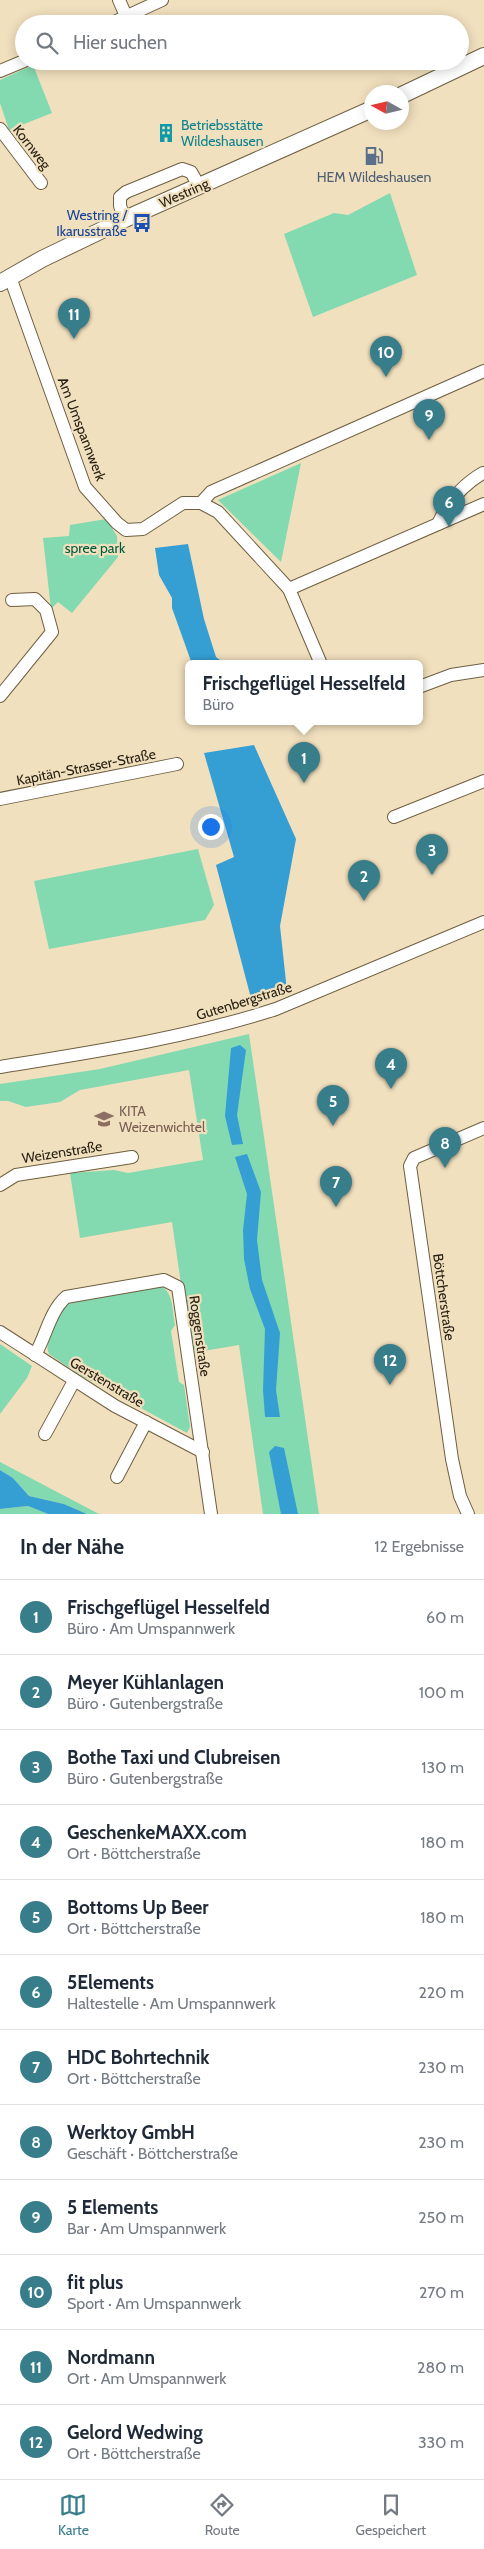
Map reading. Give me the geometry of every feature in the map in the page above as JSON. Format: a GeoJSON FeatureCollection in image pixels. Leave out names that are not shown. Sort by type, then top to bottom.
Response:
{"type":"FeatureCollection","features":[{"type":"Feature","properties":{"kind":"main road"},"geometry":{"type":"LineString","coordinates":[[469,63],[484,56]]}},
{"type":"Feature","properties":{"kind":"main road"},"geometry":{"type":"LineString","coordinates":[[409,92],[455,70]]}},
{"type":"Feature","properties":{"kind":"main road","name":"Westring"},"geometry":{"type":"LineString","coordinates":[[5,280],[42,259],[125,219],[364,113]]}},
{"type":"Feature","properties":{"kind":"street"},"geometry":{"type":"LineString","coordinates":[[118,0],[126,15]]}},
{"type":"Feature","properties":{"kind":"street"},"geometry":{"type":"LineString","coordinates":[[128,15],[162,0]]}},
{"type":"Feature","properties":{"kind":"street"},"geometry":{"type":"LineString","coordinates":[[0,71],[15,65]]}},
{"type":"Feature","properties":{"kind":"street","name":"Kornweg"},"geometry":{"type":"LineString","coordinates":[[0,129],[41,183]]}},
{"type":"Feature","properties":{"kind":"street"},"geometry":{"type":"LineString","coordinates":[[125,219],[120,196],[126,192],[182,168],[192,172],[199,186]]}},
{"type":"Feature","properties":{"kind":"street","name":"Am Umspannwerk"},"geometry":{"type":"LineString","coordinates":[[5,280],[85,487],[117,523],[126,530],[143,529],[184,503],[201,503],[211,492],[484,371]]}},
{"type":"Feature","properties":{"kind":"street"},"geometry":{"type":"LineString","coordinates":[[438,524],[447,505],[468,481],[483,473]]}},
{"type":"Feature","properties":{"kind":"street"},"geometry":{"type":"LineString","coordinates":[[201,503],[218,512],[289,589],[319,660]]}},
{"type":"Feature","properties":{"kind":"street"},"geometry":{"type":"LineString","coordinates":[[289,589],[484,504]]}},
{"type":"Feature","properties":{"kind":"street"},"geometry":{"type":"LineString","coordinates":[[0,696],[52,632],[46,610],[35,599],[12,600]]}},
{"type":"Feature","properties":{"kind":"street"},"geometry":{"type":"LineString","coordinates":[[423,686],[451,675],[484,670]]}},
{"type":"Feature","properties":{"kind":"street","name":"Kapitän-Strasser-Straße"},"geometry":{"type":"LineString","coordinates":[[0,798],[177,764]]}},
{"type":"Feature","properties":{"kind":"street"},"geometry":{"type":"LineString","coordinates":[[394,817],[484,781]]}},
{"type":"Feature","properties":{"kind":"street","name":"Gutenbergstraße"},"geometry":{"type":"LineString","coordinates":[[0,1067],[161,1041],[251,1017],[276,1009],[484,922]]}},
{"type":"Feature","properties":{"kind":"street","name":"Böttcherstraße"},"geometry":{"type":"LineString","coordinates":[[468,1514],[460,1496],[452,1459],[410,1166],[414,1158],[484,1128]]}},
{"type":"Feature","properties":{"kind":"street","name":"Weizenstraße"},"geometry":{"type":"LineString","coordinates":[[0,1184],[16,1175],[132,1157]]}},
{"type":"Feature","properties":{"kind":"street","name":"Roggenstraße"},"geometry":{"type":"LineString","coordinates":[[35,1355],[44,1340],[57,1305],[66,1297],[164,1280],[178,1287],[203,1452]]}},
{"type":"Feature","properties":{"kind":"street","name":"Gerstenstraße"},"geometry":{"type":"LineString","coordinates":[[0,1332],[74,1381],[203,1452]]}},
{"type":"Feature","properties":{"kind":"street"},"geometry":{"type":"LineString","coordinates":[[45,1434],[74,1381]]}},
{"type":"Feature","properties":{"kind":"street"},"geometry":{"type":"LineString","coordinates":[[117,1477],[146,1422]]}},
{"type":"Feature","properties":{"kind":"street"},"geometry":{"type":"LineString","coordinates":[[203,1452],[211,1514]]}},
{"type":"Feature","properties":{"kind":"green space"},"geometry":{"type":"Polygon","coordinates":[[[22,70],[35,70],[52,113],[9,130],[0,103],[0,80],[22,70]]]}},
{"type":"Feature","properties":{"kind":"green space"},"geometry":{"type":"Polygon","coordinates":[[[390,193],[417,275],[313,317],[284,234],[334,213],[348,215],[390,193]]]}},
{"type":"Feature","properties":{"kind":"green space"},"geometry":{"type":"Polygon","coordinates":[[[301,463],[281,562],[218,500],[301,463]]]}},
{"type":"Feature","properties":{"kind":"green space","name":"spree park"},"geometry":{"type":"Polygon","coordinates":[[[106,519],[117,536],[118,557],[72,613],[58,602],[51,609],[43,538],[69,536],[70,525],[106,519]]]}},
{"type":"Feature","properties":{"kind":"green space"},"geometry":{"type":"Polygon","coordinates":[[[198,849],[214,905],[205,920],[49,949],[34,881],[198,849]]]}},
{"type":"Feature","properties":{"kind":"green space"},"geometry":{"type":"Polygon","coordinates":[[[249,1034],[319,1514],[263,1514],[239,1345],[191,1353],[172,1222],[80,1238],[70,1173],[114,1170],[128,1173],[203,1160],[189,1070],[80,1090],[60,1102],[26,1107],[8,1101],[0,1101],[0,1084],[100,1069],[249,1034]]]}},
{"type":"Feature","properties":{"kind":"green space"},"geometry":{"type":"Polygon","coordinates":[[[160,1285],[168,1293],[173,1308],[175,1325],[171,1331],[179,1382],[184,1385],[190,1427],[187,1433],[80,1375],[49,1354],[48,1342],[52,1328],[64,1303],[160,1285]]]}},
{"type":"Feature","properties":{"kind":"green space"},"geometry":{"type":"Polygon","coordinates":[[[0,1344],[32,1366],[27,1378],[0,1414],[0,1344]]]}},
{"type":"Feature","properties":{"kind":"green space"},"geometry":{"type":"Polygon","coordinates":[[[0,1462],[99,1514],[87,1514],[64,1504],[29,1496],[13,1478],[0,1470],[0,1462]]]}},
{"type":"Feature","properties":{"kind":"green space"},"geometry":{"type":"Polygon","coordinates":[[[28,1506],[48,1514],[0,1514],[0,1509],[28,1506]]]}},
{"type":"Feature","properties":{"kind":"water"},"geometry":{"type":"Polygon","coordinates":[[[188,544],[204,619],[216,657],[220,660],[191,660],[172,608],[172,598],[159,575],[155,548],[188,544]]]}},
{"type":"Feature","properties":{"kind":"water"},"geometry":{"type":"Polygon","coordinates":[[[254,745],[296,839],[280,926],[287,991],[252,1002],[216,865],[234,857],[204,753],[254,745]]]}},
{"type":"Feature","properties":{"kind":"water"},"geometry":{"type":"Polygon","coordinates":[[[240,1045],[246,1050],[237,1115],[243,1144],[232,1145],[225,1116],[231,1048],[240,1045]]]}},
{"type":"Feature","properties":{"kind":"water"},"geometry":{"type":"Polygon","coordinates":[[[247,1154],[261,1192],[257,1240],[262,1280],[280,1333],[276,1390],[280,1417],[265,1417],[263,1390],[265,1329],[250,1289],[244,1259],[243,1230],[247,1194],[235,1157],[247,1154]]]}},
{"type":"Feature","properties":{"kind":"water"},"geometry":{"type":"Polygon","coordinates":[[[275,1446],[284,1448],[298,1514],[281,1514],[269,1452],[275,1446]]]}},
{"type":"Feature","properties":{"kind":"water"},"geometry":{"type":"Polygon","coordinates":[[[0,1470],[13,1478],[29,1496],[64,1504],[87,1514],[48,1514],[28,1506],[0,1509],[0,1470]]]}},
{"type":"Feature","properties":{"kind":"place","name":"Betriebsstätte Wildeshausen"},"geometry":{"type":"Point","coordinates":[166,133]}},
{"type":"Feature","properties":{"kind":"place","name":"HEM Wildeshausen"},"geometry":{"type":"Point","coordinates":[374,156]}},
{"type":"Feature","properties":{"kind":"place","name":"Westring / Ikarusstraße"},"geometry":{"type":"Point","coordinates":[142,223]}},
{"type":"Feature","properties":{"kind":"place","name":"Nordmann"},"geometry":{"type":"Point","coordinates":[74,339]}},
{"type":"Feature","properties":{"kind":"place","name":"fit plus"},"geometry":{"type":"Point","coordinates":[386,377]}},
{"type":"Feature","properties":{"kind":"place","name":"5 Elements"},"geometry":{"type":"Point","coordinates":[429,440]}},
{"type":"Feature","properties":{"kind":"place","name":"5Elements"},"geometry":{"type":"Point","coordinates":[449,527]}},
{"type":"Feature","properties":{"kind":"place","name":"Frischgeflügel Hesselfeld"},"geometry":{"type":"Point","coordinates":[304,783]}},
{"type":"Feature","properties":{"kind":"place","name":"Bothe Taxi und Clubreisen"},"geometry":{"type":"Point","coordinates":[432,875]}},
{"type":"Feature","properties":{"kind":"place","name":"Meyer Kühlanlagen"},"geometry":{"type":"Point","coordinates":[364,901]}},
{"type":"Feature","properties":{"kind":"place","name":"GeschenkeMAXX.com"},"geometry":{"type":"Point","coordinates":[391,1089]}},
{"type":"Feature","properties":{"kind":"place","name":"KITA Weizenwichtel"},"geometry":{"type":"Point","coordinates":[104,1119]}},
{"type":"Feature","properties":{"kind":"place","name":"Bottoms Up Beer"},"geometry":{"type":"Point","coordinates":[333,1126]}},
{"type":"Feature","properties":{"kind":"place","name":"Werktoy GmbH"},"geometry":{"type":"Point","coordinates":[445,1168]}},
{"type":"Feature","properties":{"kind":"place","name":"HDC Bohrtechnik"},"geometry":{"type":"Point","coordinates":[336,1207]}},
{"type":"Feature","properties":{"kind":"place","name":"Gelord Wedwing"},"geometry":{"type":"Point","coordinates":[390,1385]}}]}
